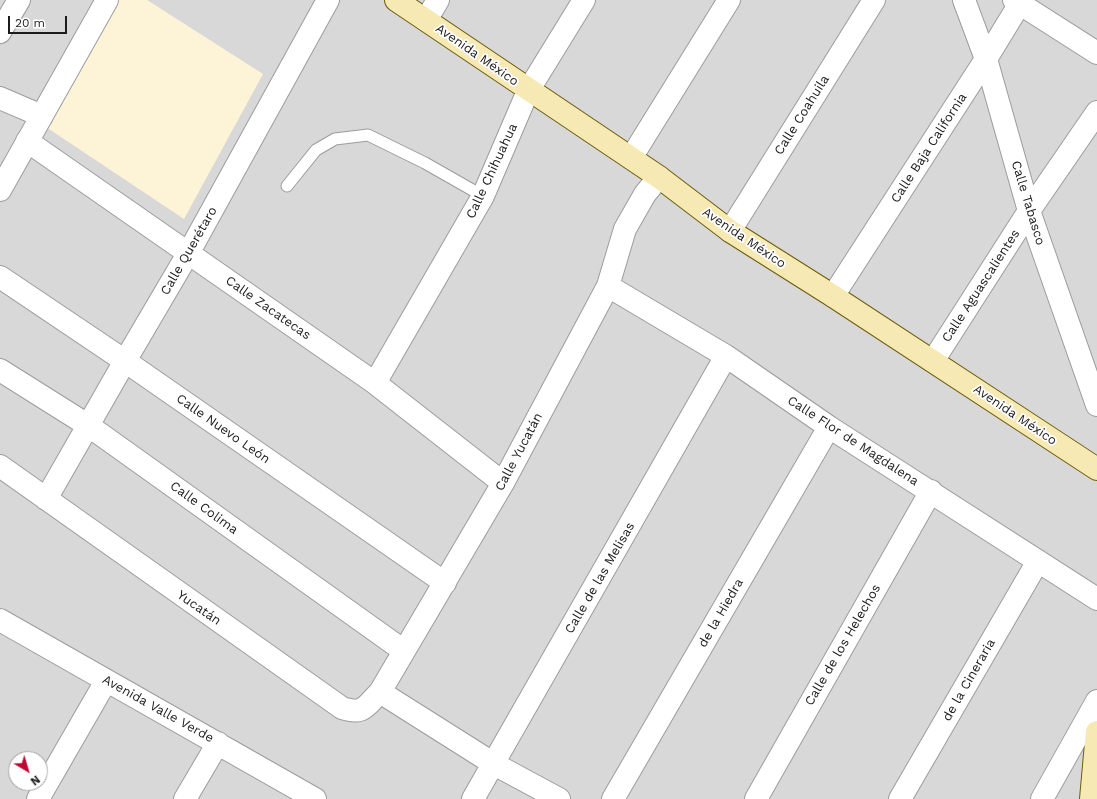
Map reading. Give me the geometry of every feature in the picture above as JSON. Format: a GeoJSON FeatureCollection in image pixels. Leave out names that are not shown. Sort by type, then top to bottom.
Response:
{"type":"FeatureCollection","features":[{"type":"Feature","properties":{"kind":"street"},"geometry":{"type":"LineString","coordinates":[[0,32],[19,0]]}},
{"type":"Feature","properties":{"kind":"street"},"geometry":{"type":"LineString","coordinates":[[0,190],[106,0]]}},
{"type":"Feature","properties":{"kind":"street","name":"Calle Querétaro"},"geometry":{"type":"LineString","coordinates":[[46,499],[189,252],[328,0]]}},
{"type":"Feature","properties":{"kind":"street","name":"Avenida México"},"geometry":{"type":"LineString","coordinates":[[396,0],[659,177],[730,231],[834,296],[1097,469]]}},
{"type":"Feature","properties":{"kind":"street"},"geometry":{"type":"LineString","coordinates":[[426,20],[438,0]]}},
{"type":"Feature","properties":{"kind":"street","name":"Calle Chihuahua"},"geometry":{"type":"LineString","coordinates":[[375,383],[483,196],[528,90],[584,0]]}},
{"type":"Feature","properties":{"kind":"street"},"geometry":{"type":"LineString","coordinates":[[631,158],[729,0]]}},
{"type":"Feature","properties":{"kind":"street","name":"Calle Coahuila"},"geometry":{"type":"LineString","coordinates":[[730,231],[874,0]]}},
{"type":"Feature","properties":{"kind":"street","name":"Calle Tabasco"},"geometry":{"type":"LineString","coordinates":[[964,0],[986,59],[1029,211],[1097,405]]}},
{"type":"Feature","properties":{"kind":"street"},"geometry":{"type":"LineString","coordinates":[[1018,1],[1097,53]]}},
{"type":"Feature","properties":{"kind":"street","name":"Calle Baja California"},"geometry":{"type":"LineString","coordinates":[[834,296],[986,59],[1018,1]]}},
{"type":"Feature","properties":{"kind":"street"},"geometry":{"type":"LineString","coordinates":[[0,98],[42,116]]}},
{"type":"Feature","properties":{"kind":"street","name":"Calle Aguascalientes"},"geometry":{"type":"LineString","coordinates":[[934,361],[1029,211],[1097,112]]}},
{"type":"Feature","properties":{"kind":"street","name":"Calle Zacatecas"},"geometry":{"type":"LineString","coordinates":[[27,141],[189,252],[375,383],[503,483]]}},
{"type":"Feature","properties":{"kind":"street","name":"Calle Yucatán"},"geometry":{"type":"LineString","coordinates":[[355,712],[364,708],[380,692],[503,483],[608,286],[625,229],[645,194],[659,177]]}},
{"type":"Feature","properties":{"kind":"street","name":"Calle Nuevo León"},"geometry":{"type":"LineString","coordinates":[[0,277],[125,361],[445,583]]}},
{"type":"Feature","properties":{"kind":"street","name":"Calle Flor de Magdalena"},"geometry":{"type":"LineString","coordinates":[[608,286],[726,356],[829,427],[931,491],[1097,599]]}},
{"type":"Feature","properties":{"kind":"street","name":"Calle de las Melisas"},"geometry":{"type":"LineString","coordinates":[[472,799],[494,764],[726,356]]}},
{"type":"Feature","properties":{"kind":"street","name":"Calle Colima"},"geometry":{"type":"LineString","coordinates":[[0,370],[89,426],[404,651]]}},
{"type":"Feature","properties":{"kind":"street","name":"de la Hiedra"},"geometry":{"type":"LineString","coordinates":[[613,799],[829,427]]}},
{"type":"Feature","properties":{"kind":"street","name":"Yucatán"},"geometry":{"type":"LineString","coordinates":[[0,466],[342,708],[355,712]]}},
{"type":"Feature","properties":{"kind":"street","name":"Calle de los Helechos"},"geometry":{"type":"LineString","coordinates":[[756,799],[931,491]]}},
{"type":"Feature","properties":{"kind":"street","name":"de la Cineraria"},"geometry":{"type":"LineString","coordinates":[[900,799],[1038,561]]}},
{"type":"Feature","properties":{"kind":"street","name":"Avenida Valle Verde"},"geometry":{"type":"LineString","coordinates":[[1,622],[315,799]]}},
{"type":"Feature","properties":{"kind":"street"},"geometry":{"type":"LineString","coordinates":[[38,799],[106,680]]}},
{"type":"Feature","properties":{"kind":"street"},"geometry":{"type":"LineString","coordinates":[[380,692],[494,764],[559,799]]}},
{"type":"Feature","properties":{"kind":"street"},"geometry":{"type":"LineString","coordinates":[[1042,799],[1097,701]]}},
{"type":"Feature","properties":{"kind":"street"},"geometry":{"type":"LineString","coordinates":[[1091,799],[1097,732]]}},
{"type":"Feature","properties":{"kind":"street"},"geometry":{"type":"LineString","coordinates":[[186,799],[218,743]]}},
{"type":"Feature","properties":{"kind":"lane"},"geometry":{"type":"LineString","coordinates":[[287,186],[316,150],[335,139],[368,135],[425,163],[483,196]]}},
{"type":"Feature","properties":{"kind":"shaded area"},"geometry":{"type":"Polygon","coordinates":[[[0,0],[1097,0],[1097,799],[0,799],[0,0]]]}},
{"type":"Feature","properties":{"kind":"shaded area"},"geometry":{"type":"Polygon","coordinates":[[[119,0],[147,0],[263,74],[184,219],[46,127],[119,0]]]}}]}
